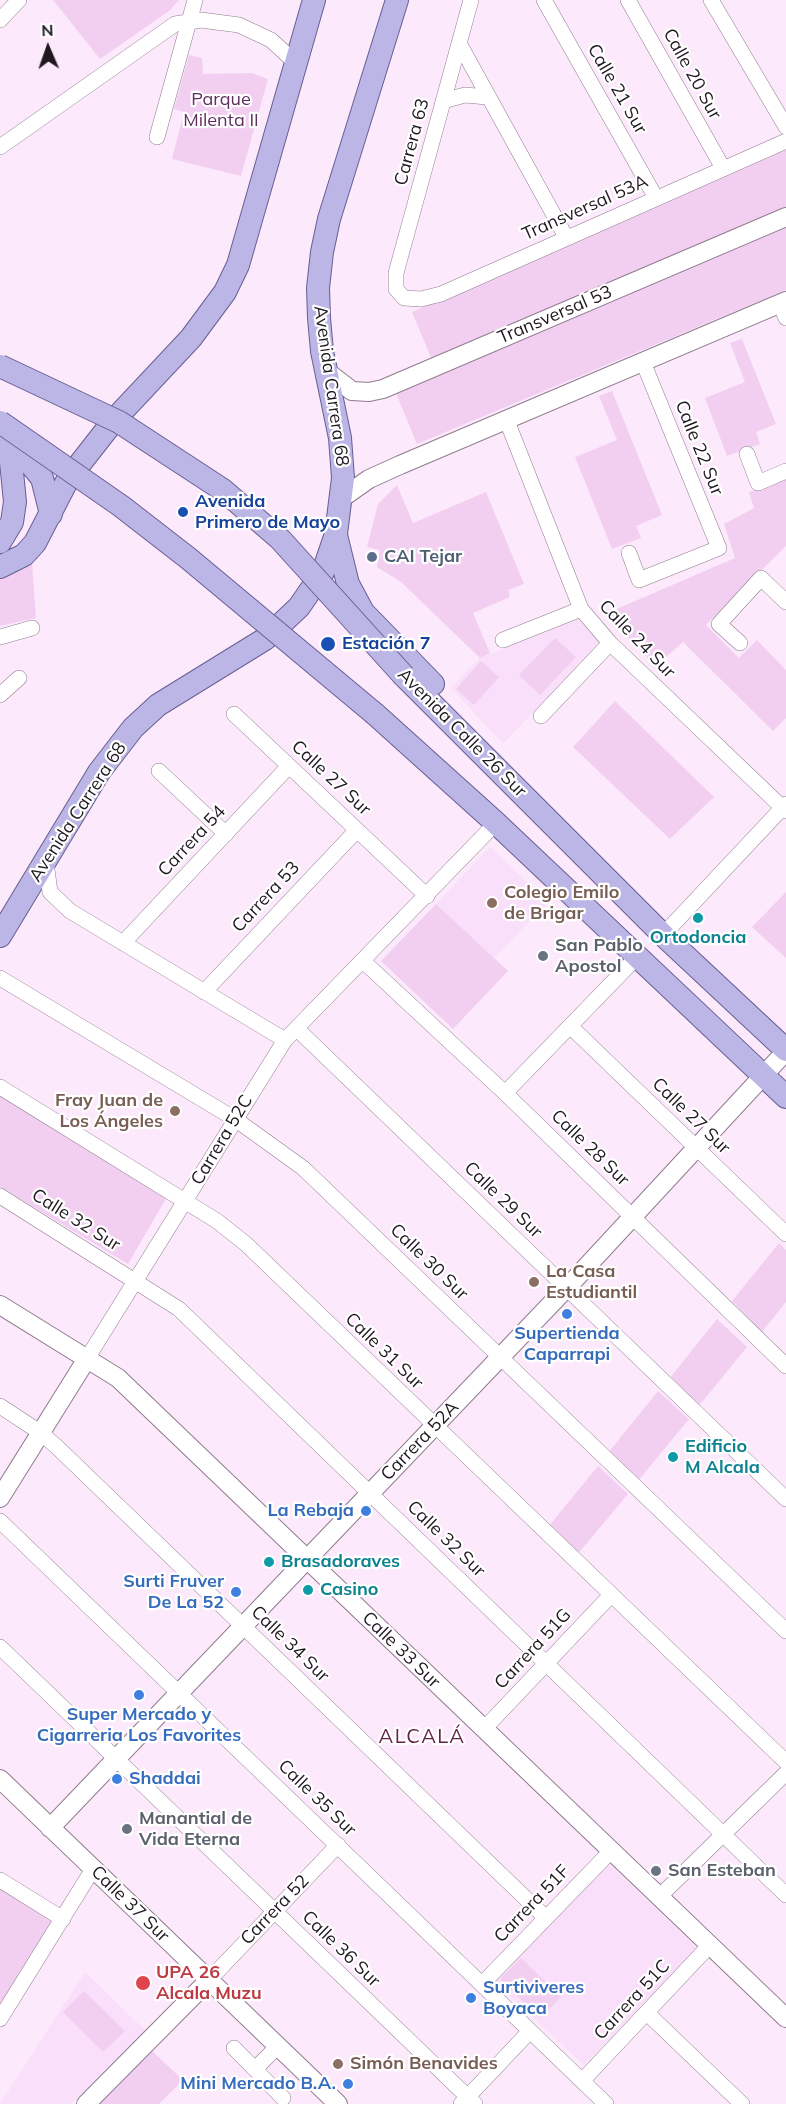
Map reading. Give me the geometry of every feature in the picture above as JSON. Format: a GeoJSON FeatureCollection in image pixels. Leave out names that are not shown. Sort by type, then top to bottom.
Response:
{"type":"FeatureCollection","features":[{"type":"Feature","properties":{"kind":"main road"},"geometry":{"type":"LineString","coordinates":[[0,567],[24,555],[35,543],[68,479],[83,459],[115,419],[190,338],[225,292],[238,265],[314,0]]}},
{"type":"Feature","properties":{"kind":"main road","name":"Avenida Carrera 68"},"geometry":{"type":"LineString","coordinates":[[0,936],[99,772],[133,728],[158,705],[242,655],[285,622],[299,607],[323,572],[336,534],[342,498],[343,458],[326,371],[319,310],[322,252],[329,219],[397,0]]}},
{"type":"Feature","properties":{"kind":"main road","name":"Avenida Calle 26 Sur"},"geometry":{"type":"LineString","coordinates":[[0,366],[119,422],[223,490],[280,539],[404,676],[573,847],[786,1051]]}},
{"type":"Feature","properties":{"kind":"main road"},"geometry":{"type":"LineString","coordinates":[[0,433],[42,478],[51,514]]}},
{"type":"Feature","properties":{"kind":"main road"},"geometry":{"type":"LineString","coordinates":[[0,433],[11,462],[15,502],[12,522],[0,542]]}},
{"type":"Feature","properties":{"kind":"main road"},"geometry":{"type":"LineString","coordinates":[[0,433],[121,506],[188,558],[375,714],[496,823],[786,1097]]}},
{"type":"Feature","properties":{"kind":"main road"},"geometry":{"type":"LineString","coordinates":[[336,534],[348,584],[370,621],[432,683],[573,847]]}},
{"type":"Feature","properties":{"kind":"street"},"geometry":{"type":"LineString","coordinates":[[0,20],[19,0]]}},
{"type":"Feature","properties":{"kind":"street"},"geometry":{"type":"LineString","coordinates":[[157,136],[195,0]]}},
{"type":"Feature","properties":{"kind":"street","name":"Carrera 63"},"geometry":{"type":"LineString","coordinates":[[398,295],[396,273],[471,0]]}},
{"type":"Feature","properties":{"kind":"street","name":"Calle 21 Sur"},"geometry":{"type":"LineString","coordinates":[[544,0],[657,198]]}},
{"type":"Feature","properties":{"kind":"street","name":"Calle 20 Sur"},"geometry":{"type":"LineString","coordinates":[[628,0],[723,168]]}},
{"type":"Feature","properties":{"kind":"street"},"geometry":{"type":"LineString","coordinates":[[711,0],[786,127]]}},
{"type":"Feature","properties":{"kind":"street"},"geometry":{"type":"LineString","coordinates":[[0,147],[166,29],[189,21],[220,21],[246,28],[271,40],[296,63]]}},
{"type":"Feature","properties":{"kind":"street"},"geometry":{"type":"LineString","coordinates":[[459,43],[566,237]]}},
{"type":"Feature","properties":{"kind":"street"},"geometry":{"type":"LineString","coordinates":[[443,101],[465,95],[487,97]]}},
{"type":"Feature","properties":{"kind":"street","name":"Transversal 53A"},"geometry":{"type":"LineString","coordinates":[[398,295],[412,300],[441,294],[786,141]]}},
{"type":"Feature","properties":{"kind":"street","name":"Transversal 53"},"geometry":{"type":"LineString","coordinates":[[326,371],[352,391],[369,392],[383,389],[786,217]]}},
{"type":"Feature","properties":{"kind":"street"},"geometry":{"type":"LineString","coordinates":[[342,498],[369,479],[643,362],[784,308]]}},
{"type":"Feature","properties":{"kind":"street","name":"Calle 22 Sur"},"geometry":{"type":"LineString","coordinates":[[629,553],[639,580],[719,548],[643,362]]}},
{"type":"Feature","properties":{"kind":"street","name":"Calle 24 Sur"},"geometry":{"type":"LineString","coordinates":[[507,421],[581,609],[610,643],[785,808]]}},
{"type":"Feature","properties":{"kind":"street"},"geometry":{"type":"LineString","coordinates":[[747,454],[758,483],[786,471]]}},
{"type":"Feature","properties":{"kind":"street"},"geometry":{"type":"LineString","coordinates":[[740,643],[719,624],[761,578],[786,602]]}},
{"type":"Feature","properties":{"kind":"street"},"geometry":{"type":"LineString","coordinates":[[503,640],[581,609]]}},
{"type":"Feature","properties":{"kind":"street"},"geometry":{"type":"LineString","coordinates":[[0,638],[32,628]]}},
{"type":"Feature","properties":{"kind":"street"},"geometry":{"type":"LineString","coordinates":[[540,716],[610,643]]}},
{"type":"Feature","properties":{"kind":"street"},"geometry":{"type":"LineString","coordinates":[[0,696],[19,678]]}},
{"type":"Feature","properties":{"kind":"street","name":"Calle 27 Sur"},"geometry":{"type":"LineString","coordinates":[[234,714],[427,896]]}},
{"type":"Feature","properties":{"kind":"street","name":"Carrera 54"},"geometry":{"type":"LineString","coordinates":[[123,943],[289,766]]}},
{"type":"Feature","properties":{"kind":"street"},"geometry":{"type":"LineString","coordinates":[[159,771],[226,834]]}},
{"type":"Feature","properties":{"kind":"street"},"geometry":{"type":"LineString","coordinates":[[663,935],[785,808]]}},
{"type":"Feature","properties":{"kind":"street","name":"Carrera 52C"},"geometry":{"type":"LineString","coordinates":[[0,1498],[285,1040],[496,823]]}},
{"type":"Feature","properties":{"kind":"street","name":"Carrera 53"},"geometry":{"type":"LineString","coordinates":[[204,992],[357,830]]}},
{"type":"Feature","properties":{"kind":"street"},"geometry":{"type":"LineString","coordinates":[[46,859],[48,886],[58,902],[285,1040]]}},
{"type":"Feature","properties":{"kind":"street"},"geometry":{"type":"LineString","coordinates":[[505,1093],[638,956]]}},
{"type":"Feature","properties":{"kind":"street","name":"Calle 28 Sur"},"geometry":{"type":"LineString","coordinates":[[363,961],[505,1093],[786,1366]]}},
{"type":"Feature","properties":{"kind":"street","name":"Calle 30 Sur"},"geometry":{"type":"LineString","coordinates":[[0,978],[235,1119],[318,1182],[786,1631]]}},
{"type":"Feature","properties":{"kind":"street","name":"Calle 27 Sur"},"geometry":{"type":"LineString","coordinates":[[570,1026],[786,1234]]}},
{"type":"Feature","properties":{"kind":"street","name":"Calle 29 Sur"},"geometry":{"type":"LineString","coordinates":[[297,1029],[786,1499]]}},
{"type":"Feature","properties":{"kind":"street","name":"Carrera 52A"},"geometry":{"type":"LineString","coordinates":[[50,1828],[566,1288],[786,1051]]}},
{"type":"Feature","properties":{"kind":"street","name":"Calle 31 Sur"},"geometry":{"type":"LineString","coordinates":[[0,1087],[185,1201],[246,1244],[786,1762]]}},
{"type":"Feature","properties":{"kind":"street","name":"Calle 32 Sur"},"geometry":{"type":"LineString","coordinates":[[0,1196],[136,1280],[180,1310],[786,1894]]}},
{"type":"Feature","properties":{"kind":"street","name":"Calle 33 Sur"},"geometry":{"type":"LineString","coordinates":[[0,1305],[88,1357],[118,1378],[786,2018]]}},
{"type":"Feature","properties":{"kind":"street","name":"Calle 34 Sur"},"geometry":{"type":"LineString","coordinates":[[0,1406],[41,1433],[546,1918]]}},
{"type":"Feature","properties":{"kind":"street","name":"Calle 35 Sur"},"geometry":{"type":"LineString","coordinates":[[0,1521],[606,2104]]}},
{"type":"Feature","properties":{"kind":"street","name":"Carrera 51G"},"geometry":{"type":"LineString","coordinates":[[484,1729],[611,1595]]}},
{"type":"Feature","properties":{"kind":"street","name":"Calle 36 Sur"},"geometry":{"type":"LineString","coordinates":[[0,1647],[468,2102]]}},
{"type":"Feature","properties":{"kind":"street"},"geometry":{"type":"LineString","coordinates":[[659,1897],[786,1773]]}},
{"type":"Feature","properties":{"kind":"street","name":"Calle 37 Sur"},"geometry":{"type":"LineString","coordinates":[[0,1779],[338,2104]]}},
{"type":"Feature","properties":{"kind":"street","name":"Carrera 52"},"geometry":{"type":"LineString","coordinates":[[87,2104],[338,1845]]}},
{"type":"Feature","properties":{"kind":"street","name":"Carrera 51F"},"geometry":{"type":"LineString","coordinates":[[482,1984],[611,1851]]}},
{"type":"Feature","properties":{"kind":"street"},"geometry":{"type":"LineString","coordinates":[[0,2019],[93,1869]]}},
{"type":"Feature","properties":{"kind":"street"},"geometry":{"type":"LineString","coordinates":[[0,1880],[63,1919]]}},
{"type":"Feature","properties":{"kind":"street","name":"Carrera 51C"},"geometry":{"type":"LineString","coordinates":[[582,2081],[710,1945]]}},
{"type":"Feature","properties":{"kind":"street"},"geometry":{"type":"LineString","coordinates":[[647,2013],[742,2104]]}},
{"type":"Feature","properties":{"kind":"street"},"geometry":{"type":"LineString","coordinates":[[468,2102],[530,2031]]}},
{"type":"Feature","properties":{"kind":"street"},"geometry":{"type":"LineString","coordinates":[[255,2069],[278,2046]]}},
{"type":"Feature","properties":{"kind":"street"},"geometry":{"type":"LineString","coordinates":[[234,2048],[284,2098]]}},
{"type":"Feature","properties":{"kind":"shaded area"},"geometry":{"type":"Polygon","coordinates":[[[577,619],[600,642],[503,744],[451,688],[480,658],[577,619]]]}},
{"type":"Feature","properties":{"kind":"shaded area","name":"Colegio Emilo de Brigar"},"geometry":{"type":"Polygon","coordinates":[[[490,847],[548,902],[494,958],[436,904],[490,847]]]}},
{"type":"Feature","properties":{"kind":"shaded area"},"geometry":{"type":"Polygon","coordinates":[[[608,1863],[697,1948],[584,2065],[493,1980],[608,1863]]]}},
{"type":"Feature","properties":{"kind":"shaded area"},"geometry":{"type":"Polygon","coordinates":[[[85,1972],[146,2031],[70,2104],[0,2104],[85,1972]]]}},
{"type":"Feature","properties":{"kind":"green space"},"geometry":{"type":"Polygon","coordinates":[[[53,0],[179,0],[169,11],[100,59],[53,0]]]}},
{"type":"Feature","properties":{"kind":"green space","name":"Parque Milenta II"},"geometry":{"type":"Polygon","coordinates":[[[189,55],[202,58],[203,74],[252,73],[268,79],[241,176],[172,159],[184,112],[174,109],[189,55]]]}},
{"type":"Feature","properties":{"kind":"green space"},"geometry":{"type":"Polygon","coordinates":[[[786,148],[786,209],[432,360],[412,312],[786,148]]]}},
{"type":"Feature","properties":{"kind":"green space"},"geometry":{"type":"Polygon","coordinates":[[[786,223],[786,290],[417,444],[395,391],[786,223]]]}},
{"type":"Feature","properties":{"kind":"green space"},"geometry":{"type":"Polygon","coordinates":[[[742,339],[776,424],[756,432],[760,444],[727,456],[705,398],[745,382],[730,343],[742,339]]]}},
{"type":"Feature","properties":{"kind":"green space"},"geometry":{"type":"Polygon","coordinates":[[[612,391],[662,515],[636,526],[641,538],[612,549],[575,457],[617,440],[599,396],[612,391]]]}},
{"type":"Feature","properties":{"kind":"green space"},"geometry":{"type":"Polygon","coordinates":[[[786,478],[786,546],[706,625],[739,658],[757,640],[786,670],[786,718],[773,731],[683,642],[656,666],[605,614],[735,558],[724,524],[754,508],[749,492],[786,478]]]}},
{"type":"Feature","properties":{"kind":"green space"},"geometry":{"type":"Polygon","coordinates":[[[397,485],[413,523],[486,492],[524,584],[508,590],[510,597],[473,613],[490,653],[480,658],[401,582],[377,567],[380,550],[367,547],[378,504],[397,485]]]}},
{"type":"Feature","properties":{"kind":"green space"},"geometry":{"type":"Polygon","coordinates":[[[32,562],[36,618],[0,626],[0,577],[32,562]]]}},
{"type":"Feature","properties":{"kind":"green space"},"geometry":{"type":"Polygon","coordinates":[[[555,638],[576,657],[540,695],[519,675],[555,638]]]}},
{"type":"Feature","properties":{"kind":"green space"},"geometry":{"type":"Polygon","coordinates":[[[481,661],[499,677],[474,705],[456,689],[481,661]]]}},
{"type":"Feature","properties":{"kind":"green space"},"geometry":{"type":"Polygon","coordinates":[[[615,701],[714,797],[670,839],[573,747],[615,701]]]}},
{"type":"Feature","properties":{"kind":"green space"},"geometry":{"type":"Polygon","coordinates":[[[786,892],[786,958],[752,927],[786,892]]]}},
{"type":"Feature","properties":{"kind":"green space"},"geometry":{"type":"Polygon","coordinates":[[[436,904],[508,971],[453,1029],[381,961],[436,904]]]}},
{"type":"Feature","properties":{"kind":"green space"},"geometry":{"type":"Polygon","coordinates":[[[0,1095],[167,1197],[128,1264],[0,1187],[0,1095]]]}},
{"type":"Feature","properties":{"kind":"green space"},"geometry":{"type":"Polygon","coordinates":[[[779,1243],[786,1250],[786,1302],[762,1332],[732,1301],[779,1243]]]}},
{"type":"Feature","properties":{"kind":"green space"},"geometry":{"type":"Polygon","coordinates":[[[717,1319],[747,1347],[698,1407],[669,1379],[717,1319]]]}},
{"type":"Feature","properties":{"kind":"green space"},"geometry":{"type":"Polygon","coordinates":[[[658,1391],[689,1419],[638,1481],[608,1453],[658,1391]]]}},
{"type":"Feature","properties":{"kind":"green space"},"geometry":{"type":"Polygon","coordinates":[[[598,1466],[628,1494],[577,1555],[548,1527],[598,1466]]]}},
{"type":"Feature","properties":{"kind":"green space"},"geometry":{"type":"Polygon","coordinates":[[[0,1882],[60,1920],[0,2016],[0,1882]]]}},
{"type":"Feature","properties":{"kind":"green space"},"geometry":{"type":"Polygon","coordinates":[[[521,1958],[561,1997],[540,2018],[500,1979],[521,1958]]]}},
{"type":"Feature","properties":{"kind":"green space"},"geometry":{"type":"Polygon","coordinates":[[[84,1991],[125,2031],[103,2052],[63,2012],[84,1991]]]}},
{"type":"Feature","properties":{"kind":"green space"},"geometry":{"type":"Polygon","coordinates":[[[151,2050],[183,2080],[159,2104],[99,2104],[151,2050]]]}},
{"type":"Feature","properties":{"kind":"place","name":"Avenida Primero de Mayo"},"geometry":{"type":"Point","coordinates":[183,512]}},
{"type":"Feature","properties":{"kind":"place","name":"CAI Tejar"},"geometry":{"type":"Point","coordinates":[372,557]}},
{"type":"Feature","properties":{"kind":"place","name":"Estación 7"},"geometry":{"type":"Point","coordinates":[328,644]}},
{"type":"Feature","properties":{"kind":"place","name":"Colegio Emilo de Brigar"},"geometry":{"type":"Point","coordinates":[492,903]}},
{"type":"Feature","properties":{"kind":"place","name":"Ortodoncia"},"geometry":{"type":"Point","coordinates":[698,918]}},
{"type":"Feature","properties":{"kind":"place","name":"San Pablo Apostol"},"geometry":{"type":"Point","coordinates":[543,956]}},
{"type":"Feature","properties":{"kind":"place","name":"Fray Juan de Los Ángeles"},"geometry":{"type":"Point","coordinates":[175,1111]}},
{"type":"Feature","properties":{"kind":"place","name":"La Casa Estudiantil"},"geometry":{"type":"Point","coordinates":[534,1282]}},
{"type":"Feature","properties":{"kind":"place","name":"Supertienda Caparrapi"},"geometry":{"type":"Point","coordinates":[567,1314]}},
{"type":"Feature","properties":{"kind":"place","name":"Edificio M Alcala"},"geometry":{"type":"Point","coordinates":[673,1457]}},
{"type":"Feature","properties":{"kind":"place","name":"La Rebaja"},"geometry":{"type":"Point","coordinates":[366,1511]}},
{"type":"Feature","properties":{"kind":"place","name":"Brasadoraves"},"geometry":{"type":"Point","coordinates":[269,1562]}},
{"type":"Feature","properties":{"kind":"place","name":"Casino"},"geometry":{"type":"Point","coordinates":[308,1590]}},
{"type":"Feature","properties":{"kind":"place","name":"Surti Fruver De La 52"},"geometry":{"type":"Point","coordinates":[236,1592]}},
{"type":"Feature","properties":{"kind":"place","name":"Super Mercado y Cigarreria Los Favorites"},"geometry":{"type":"Point","coordinates":[139,1695]}},
{"type":"Feature","properties":{"kind":"place","name":"Shaddai"},"geometry":{"type":"Point","coordinates":[117,1779]}},
{"type":"Feature","properties":{"kind":"place","name":"Manantial de Vida Eterna"},"geometry":{"type":"Point","coordinates":[127,1829]}},
{"type":"Feature","properties":{"kind":"place","name":"San Esteban"},"geometry":{"type":"Point","coordinates":[656,1871]}},
{"type":"Feature","properties":{"kind":"place","name":"UPA 26 Alcala Muzu"},"geometry":{"type":"Point","coordinates":[143,1983]}},
{"type":"Feature","properties":{"kind":"place","name":"Surtiviveres Boyaca"},"geometry":{"type":"Point","coordinates":[471,1998]}},
{"type":"Feature","properties":{"kind":"place","name":"Simón Benavides"},"geometry":{"type":"Point","coordinates":[338,2064]}},
{"type":"Feature","properties":{"kind":"place","name":"Mini Mercado B.A."},"geometry":{"type":"Point","coordinates":[348,2084]}},
{"type":"Feature","properties":{"kind":"district","name":"ALCALÁ"},"geometry":{"type":"Point","coordinates":[422,1737]}}]}
